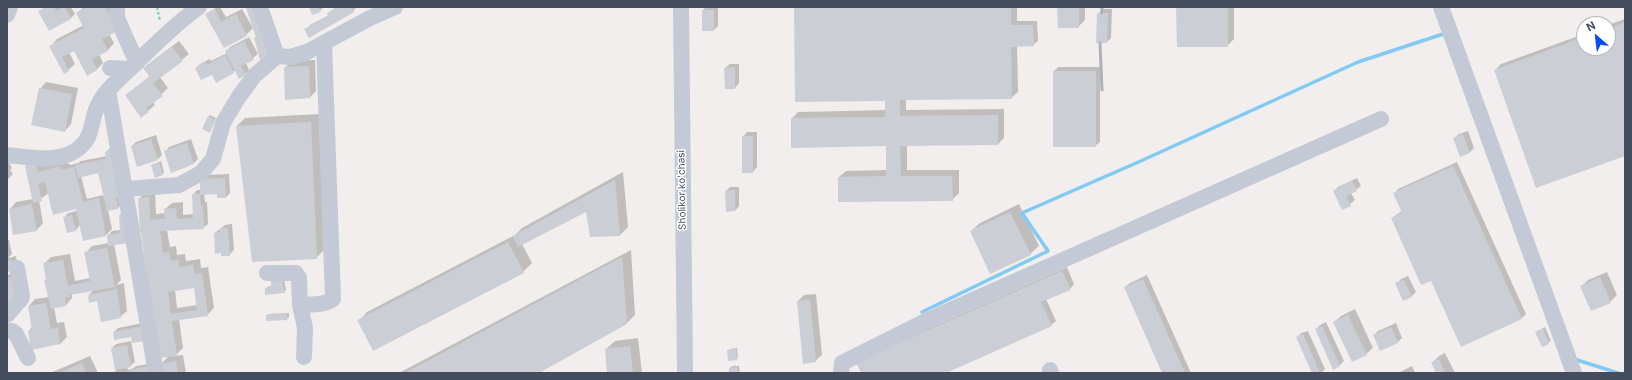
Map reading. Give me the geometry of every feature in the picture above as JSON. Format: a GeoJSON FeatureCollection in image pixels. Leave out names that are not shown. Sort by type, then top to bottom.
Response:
{"type":"FeatureCollection","features":[{"type":"Feature","properties":{"kind":"street"},"geometry":{"type":"LineString","coordinates":[[7,15],[10,7]]}},
{"type":"Feature","properties":{"kind":"street"},"geometry":{"type":"LineString","coordinates":[[117,7],[117,18],[133,66]]}},
{"type":"Feature","properties":{"kind":"street"},"geometry":{"type":"LineString","coordinates":[[7,155],[50,158],[63,156],[74,152],[88,138],[98,104],[108,90],[179,23],[199,7]]}},
{"type":"Feature","properties":{"kind":"street"},"geometry":{"type":"LineString","coordinates":[[260,7],[277,56]]}},
{"type":"Feature","properties":{"kind":"street"},"geometry":{"type":"LineString","coordinates":[[126,189],[179,185],[201,173],[212,159],[223,123],[238,98],[254,76],[277,56],[290,57],[307,52],[370,18],[395,7]]}},
{"type":"Feature","properties":{"kind":"street","name":"Sholikor ko'chasi"},"geometry":{"type":"LineString","coordinates":[[681,7],[685,373]]}},
{"type":"Feature","properties":{"kind":"street"},"geometry":{"type":"LineString","coordinates":[[1441,7],[1574,373]]}},
{"type":"Feature","properties":{"kind":"street"},"geometry":{"type":"LineString","coordinates":[[300,305],[329,303],[333,299],[334,294],[324,43]]}},
{"type":"Feature","properties":{"kind":"street"},"geometry":{"type":"LineString","coordinates":[[110,68],[133,66]]}},
{"type":"Feature","properties":{"kind":"street"},"geometry":{"type":"LineString","coordinates":[[108,90],[156,373]]}},
{"type":"Feature","properties":{"kind":"street"},"geometry":{"type":"LineString","coordinates":[[840,373],[842,363],[930,319],[1381,119]]}},
{"type":"Feature","properties":{"kind":"street"},"geometry":{"type":"LineString","coordinates":[[7,315],[22,296],[17,268]]}},
{"type":"Feature","properties":{"kind":"street"},"geometry":{"type":"LineString","coordinates":[[267,273],[296,273],[299,278],[300,305],[305,328],[304,357]]}},
{"type":"Feature","properties":{"kind":"street"},"geometry":{"type":"LineString","coordinates":[[7,331],[12,331],[16,334],[28,358]]}},
{"type":"Feature","properties":{"kind":"building"},"geometry":{"type":"Polygon","coordinates":[[[47,7],[54,7],[56,11],[65,7],[71,19],[49,31],[38,11],[47,7]]]}},
{"type":"Feature","properties":{"kind":"building"},"geometry":{"type":"Polygon","coordinates":[[[88,7],[105,7],[118,31],[102,39],[108,51],[92,59],[97,70],[87,76],[74,51],[62,57],[69,71],[64,74],[49,46],[84,28],[76,13],[88,7]]]}},
{"type":"Feature","properties":{"kind":"building"},"geometry":{"type":"Polygon","coordinates":[[[257,7],[273,56],[260,60],[254,37],[256,37],[246,8],[257,7]]]}},
{"type":"Feature","properties":{"kind":"building"},"geometry":{"type":"Polygon","coordinates":[[[309,7],[319,7],[321,12],[312,15],[309,7]]]}},
{"type":"Feature","properties":{"kind":"building"},"geometry":{"type":"Polygon","coordinates":[[[339,7],[351,7],[354,12],[309,38],[304,29],[328,16],[327,13],[339,7]]]}},
{"type":"Feature","properties":{"kind":"building"},"geometry":{"type":"Polygon","coordinates":[[[794,7],[1011,7],[1011,25],[1033,25],[1034,46],[1011,47],[1012,99],[900,100],[900,116],[998,115],[998,145],[900,146],[901,176],[952,176],[953,201],[838,202],[838,177],[886,176],[886,146],[791,148],[791,118],[885,117],[885,101],[795,102],[794,7]]]}},
{"type":"Feature","properties":{"kind":"building"},"geometry":{"type":"Polygon","coordinates":[[[1057,7],[1079,7],[1079,28],[1058,28],[1057,7]]]}},
{"type":"Feature","properties":{"kind":"building"},"geometry":{"type":"Polygon","coordinates":[[[1176,7],[1228,7],[1228,47],[1177,47],[1176,7]]]}},
{"type":"Feature","properties":{"kind":"building"},"geometry":{"type":"Polygon","coordinates":[[[215,9],[221,22],[236,14],[247,36],[224,48],[205,14],[215,9]]]}},
{"type":"Feature","properties":{"kind":"building"},"geometry":{"type":"Polygon","coordinates":[[[702,10],[714,10],[714,31],[702,31],[702,10]]]}},
{"type":"Feature","properties":{"kind":"building"},"geometry":{"type":"Polygon","coordinates":[[[1097,13],[1108,13],[1107,43],[1096,43],[1097,13]]]}},
{"type":"Feature","properties":{"kind":"building"},"geometry":{"type":"Polygon","coordinates":[[[1625,22],[1625,156],[1536,188],[1494,70],[1576,40],[1576,56],[1616,56],[1616,26],[1625,22]]]}},
{"type":"Feature","properties":{"kind":"building"},"geometry":{"type":"Polygon","coordinates":[[[244,41],[254,60],[241,66],[246,75],[239,79],[225,51],[244,41]]]}},
{"type":"Feature","properties":{"kind":"building"},"geometry":{"type":"Polygon","coordinates":[[[172,47],[183,61],[153,83],[163,96],[146,108],[149,112],[141,118],[125,95],[150,77],[143,68],[172,47]]]}},
{"type":"Feature","properties":{"kind":"building"},"geometry":{"type":"Polygon","coordinates":[[[225,55],[234,73],[216,83],[212,75],[201,80],[195,68],[205,62],[207,65],[225,55]]]}},
{"type":"Feature","properties":{"kind":"building"},"geometry":{"type":"Polygon","coordinates":[[[309,66],[310,98],[285,100],[284,67],[309,66]]]}},
{"type":"Feature","properties":{"kind":"building"},"geometry":{"type":"Polygon","coordinates":[[[735,67],[735,89],[725,89],[724,68],[735,67]]]}},
{"type":"Feature","properties":{"kind":"building"},"geometry":{"type":"Polygon","coordinates":[[[1053,71],[1096,71],[1096,147],[1053,147],[1053,71]]]}},
{"type":"Feature","properties":{"kind":"building"},"geometry":{"type":"Polygon","coordinates":[[[39,88],[72,94],[65,132],[31,125],[39,88]]]}},
{"type":"Feature","properties":{"kind":"building"},"geometry":{"type":"Polygon","coordinates":[[[208,116],[215,120],[210,133],[202,129],[208,116]]]}},
{"type":"Feature","properties":{"kind":"building"},"geometry":{"type":"Polygon","coordinates":[[[311,122],[317,259],[252,262],[236,126],[311,122]]]}},
{"type":"Feature","properties":{"kind":"building"},"geometry":{"type":"Polygon","coordinates":[[[1463,134],[1470,153],[1460,157],[1453,138],[1463,134]]]}},
{"type":"Feature","properties":{"kind":"building"},"geometry":{"type":"Polygon","coordinates":[[[742,136],[753,136],[753,173],[742,173],[742,136]]]}},
{"type":"Feature","properties":{"kind":"building"},"geometry":{"type":"Polygon","coordinates":[[[151,139],[158,160],[137,167],[131,146],[151,139]]]}},
{"type":"Feature","properties":{"kind":"building"},"geometry":{"type":"Polygon","coordinates":[[[187,143],[194,164],[171,173],[164,151],[187,143]]]}},
{"type":"Feature","properties":{"kind":"building"},"geometry":{"type":"Polygon","coordinates":[[[115,149],[125,196],[116,198],[118,209],[107,211],[98,173],[78,178],[75,165],[106,159],[105,152],[115,149]]]}},
{"type":"Feature","properties":{"kind":"building"},"geometry":{"type":"Polygon","coordinates":[[[159,162],[163,175],[155,178],[151,165],[159,162]]]}},
{"type":"Feature","properties":{"kind":"building"},"geometry":{"type":"Polygon","coordinates":[[[35,163],[38,172],[60,166],[61,170],[74,167],[83,202],[99,198],[106,236],[83,241],[76,209],[53,215],[45,182],[38,184],[42,201],[33,203],[25,166],[35,163]]]}},
{"type":"Feature","properties":{"kind":"building"},"geometry":{"type":"Polygon","coordinates":[[[1453,166],[1522,319],[1461,347],[1431,281],[1421,285],[1391,218],[1402,213],[1393,193],[1453,166]]]}},
{"type":"Feature","properties":{"kind":"building"},"geometry":{"type":"Polygon","coordinates":[[[225,178],[226,198],[217,198],[217,194],[200,195],[201,206],[203,206],[204,229],[160,231],[163,253],[169,252],[171,261],[179,260],[179,267],[193,265],[195,274],[202,273],[208,316],[172,321],[177,356],[159,358],[140,232],[138,198],[149,197],[150,220],[165,219],[164,209],[176,208],[177,219],[193,218],[192,194],[200,194],[200,179],[225,178]],[[194,288],[168,292],[171,314],[197,310],[194,288]]]}},
{"type":"Feature","properties":{"kind":"building"},"geometry":{"type":"Polygon","coordinates":[[[615,180],[620,236],[590,237],[586,212],[518,247],[513,236],[615,180]]]}},
{"type":"Feature","properties":{"kind":"building"},"geometry":{"type":"Polygon","coordinates":[[[1352,181],[1357,191],[1346,196],[1351,206],[1342,210],[1333,191],[1352,181]]]}},
{"type":"Feature","properties":{"kind":"building"},"geometry":{"type":"Polygon","coordinates":[[[735,190],[735,211],[726,212],[725,191],[735,190]]]}},
{"type":"Feature","properties":{"kind":"building"},"geometry":{"type":"Polygon","coordinates":[[[32,204],[37,231],[13,235],[9,209],[32,204]]]}},
{"type":"Feature","properties":{"kind":"building"},"geometry":{"type":"Polygon","coordinates":[[[1010,212],[1031,255],[990,274],[970,231],[1010,212]]]}},
{"type":"Feature","properties":{"kind":"building"},"geometry":{"type":"Polygon","coordinates":[[[127,214],[128,243],[108,246],[107,235],[120,233],[119,215],[127,214]]]}},
{"type":"Feature","properties":{"kind":"building"},"geometry":{"type":"Polygon","coordinates":[[[72,215],[76,231],[67,233],[63,217],[72,215]]]}},
{"type":"Feature","properties":{"kind":"building"},"geometry":{"type":"Polygon","coordinates":[[[228,228],[230,256],[221,256],[221,253],[215,254],[214,233],[220,232],[220,229],[228,228]]]}},
{"type":"Feature","properties":{"kind":"building"},"geometry":{"type":"Polygon","coordinates":[[[508,242],[524,273],[373,351],[357,320],[508,242]]]}},
{"type":"Feature","properties":{"kind":"building"},"geometry":{"type":"Polygon","coordinates":[[[107,248],[115,287],[70,295],[70,297],[65,298],[66,306],[51,309],[44,280],[46,279],[43,263],[63,260],[68,286],[90,281],[84,252],[107,248]]]}},
{"type":"Feature","properties":{"kind":"building"},"geometry":{"type":"Polygon","coordinates":[[[622,257],[627,324],[539,373],[405,373],[622,257]]]}},
{"type":"Feature","properties":{"kind":"building"},"geometry":{"type":"Polygon","coordinates":[[[11,260],[13,270],[7,272],[7,261],[11,260]]]}},
{"type":"Feature","properties":{"kind":"building"},"geometry":{"type":"Polygon","coordinates":[[[1062,271],[1071,290],[1041,302],[1052,326],[946,373],[861,373],[856,362],[1062,271]]]}},
{"type":"Feature","properties":{"kind":"building"},"geometry":{"type":"Polygon","coordinates":[[[14,277],[18,300],[7,302],[7,278],[14,277]]]}},
{"type":"Feature","properties":{"kind":"building"},"geometry":{"type":"Polygon","coordinates":[[[1600,277],[1611,303],[1591,311],[1580,286],[1600,277]]]}},
{"type":"Feature","properties":{"kind":"building"},"geometry":{"type":"Polygon","coordinates":[[[1143,279],[1185,373],[1162,373],[1124,287],[1143,279]]]}},
{"type":"Feature","properties":{"kind":"building"},"geometry":{"type":"Polygon","coordinates":[[[282,280],[285,293],[265,295],[265,288],[271,287],[271,281],[282,280]]]}},
{"type":"Feature","properties":{"kind":"building"},"geometry":{"type":"Polygon","coordinates":[[[1404,280],[1412,297],[1403,301],[1395,283],[1404,280]]]}},
{"type":"Feature","properties":{"kind":"building"},"geometry":{"type":"Polygon","coordinates":[[[117,289],[121,318],[101,322],[97,301],[89,303],[88,295],[117,289]]]}},
{"type":"Feature","properties":{"kind":"building"},"geometry":{"type":"Polygon","coordinates":[[[810,300],[816,362],[803,364],[797,301],[810,300]]]}},
{"type":"Feature","properties":{"kind":"building"},"geometry":{"type":"Polygon","coordinates":[[[46,303],[51,329],[58,328],[60,344],[31,350],[28,331],[32,330],[28,306],[46,303]]]}},
{"type":"Feature","properties":{"kind":"building"},"geometry":{"type":"Polygon","coordinates":[[[287,314],[287,320],[266,321],[266,315],[287,314]]]}},
{"type":"Feature","properties":{"kind":"building"},"geometry":{"type":"Polygon","coordinates":[[[1348,315],[1367,355],[1352,362],[1333,322],[1348,315]]]}},
{"type":"Feature","properties":{"kind":"building"},"geometry":{"type":"Polygon","coordinates":[[[144,326],[147,341],[132,343],[131,337],[114,340],[113,332],[144,326]]]}},
{"type":"Feature","properties":{"kind":"building"},"geometry":{"type":"Polygon","coordinates":[[[1322,326],[1340,366],[1333,370],[1315,329],[1322,326]]]}},
{"type":"Feature","properties":{"kind":"building"},"geometry":{"type":"Polygon","coordinates":[[[1391,327],[1398,343],[1380,351],[1373,335],[1391,327]]]}},
{"type":"Feature","properties":{"kind":"building"},"geometry":{"type":"Polygon","coordinates":[[[1543,328],[1549,344],[1542,347],[1535,332],[1543,328]]]}},
{"type":"Feature","properties":{"kind":"building"},"geometry":{"type":"Polygon","coordinates":[[[1303,334],[1320,373],[1312,373],[1296,337],[1303,334]]]}},
{"type":"Feature","properties":{"kind":"building"},"geometry":{"type":"Polygon","coordinates":[[[127,345],[131,367],[115,370],[111,348],[127,345]]]}},
{"type":"Feature","properties":{"kind":"building"},"geometry":{"type":"Polygon","coordinates":[[[630,346],[633,373],[607,373],[605,349],[630,346]]]}},
{"type":"Feature","properties":{"kind":"building"},"geometry":{"type":"Polygon","coordinates":[[[736,349],[737,360],[728,361],[727,350],[736,349]]]}},
{"type":"Feature","properties":{"kind":"building"},"geometry":{"type":"Polygon","coordinates":[[[1439,359],[1445,373],[1436,373],[1431,362],[1439,359]]]}},
{"type":"Feature","properties":{"kind":"building"},"geometry":{"type":"Polygon","coordinates":[[[176,361],[178,373],[162,373],[160,364],[176,361]]]}},
{"type":"Feature","properties":{"kind":"building"},"geometry":{"type":"Polygon","coordinates":[[[82,363],[86,373],[60,373],[82,363]]]}},
{"type":"Feature","properties":{"kind":"building"},"geometry":{"type":"Polygon","coordinates":[[[150,366],[151,373],[131,373],[130,370],[150,366]]]}},
{"type":"Feature","properties":{"kind":"building"},"geometry":{"type":"Polygon","coordinates":[[[737,367],[738,373],[729,373],[729,368],[737,367]]]}},
{"type":"Feature","properties":{"kind":"waterway"},"geometry":{"type":"LineString","coordinates":[[922,312],[1048,251],[1022,213],[1143,160],[1358,62],[1446,33]]}},
{"type":"Feature","properties":{"kind":"waterway"},"geometry":{"type":"LineString","coordinates":[[1574,359],[1618,373]]}},
{"type":"Feature","properties":{"kind":"railway"},"geometry":{"type":"LineString","coordinates":[[1102,7],[1102,13]]}},
{"type":"Feature","properties":{"kind":"railway"},"geometry":{"type":"LineString","coordinates":[[1100,43],[1102,90]]}}]}
